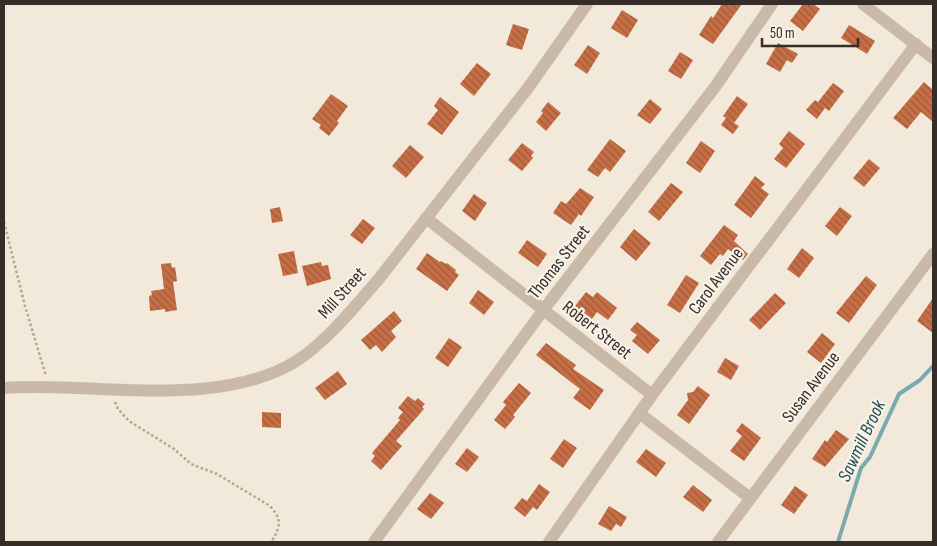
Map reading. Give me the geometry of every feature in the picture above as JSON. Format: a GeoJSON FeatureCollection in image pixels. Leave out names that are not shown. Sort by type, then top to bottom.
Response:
{"type":"FeatureCollection","features":[{"type":"Feature","properties":{"kind":"street","name":"Mill Street"},"geometry":{"type":"LineString","coordinates":[[4,388],[49,387],[170,390],[218,387],[256,379],[290,364],[316,346],[352,310],[378,280],[528,88],[587,4]]}},
{"type":"Feature","properties":{"kind":"street","name":"Thomas Street"},"geometry":{"type":"LineString","coordinates":[[374,542],[544,309],[698,109],[772,4]]}},
{"type":"Feature","properties":{"kind":"street"},"geometry":{"type":"LineString","coordinates":[[863,4],[933,58]]}},
{"type":"Feature","properties":{"kind":"street","name":"Carol Avenue"},"geometry":{"type":"LineString","coordinates":[[550,542],[652,395],[916,44]]}},
{"type":"Feature","properties":{"kind":"street","name":"Robert Street"},"geometry":{"type":"LineString","coordinates":[[426,218],[652,395]]}},
{"type":"Feature","properties":{"kind":"street","name":"Susan Avenue"},"geometry":{"type":"LineString","coordinates":[[718,542],[933,254]]}},
{"type":"Feature","properties":{"kind":"street"},"geometry":{"type":"LineString","coordinates":[[640,413],[750,498]]}},
{"type":"Feature","properties":{"kind":"path"},"geometry":{"type":"LineString","coordinates":[[4,222],[25,306],[49,387]]}},
{"type":"Feature","properties":{"kind":"path"},"geometry":{"type":"LineString","coordinates":[[113,388],[116,406],[129,420],[174,449],[191,464],[217,474],[270,506],[276,512],[279,524],[277,532],[270,542]]}},
{"type":"Feature","properties":{"kind":"building"},"geometry":{"type":"Polygon","coordinates":[[[722,4],[742,4],[713,44],[699,35],[711,16],[713,18],[722,4]]]}},
{"type":"Feature","properties":{"kind":"building"},"geometry":{"type":"Polygon","coordinates":[[[803,4],[813,4],[820,9],[803,31],[790,21],[803,4]]]}},
{"type":"Feature","properties":{"kind":"building"},"geometry":{"type":"Polygon","coordinates":[[[622,10],[638,20],[627,38],[611,28],[622,10]]]}},
{"type":"Feature","properties":{"kind":"building"},"geometry":{"type":"Polygon","coordinates":[[[513,24],[529,29],[522,50],[506,45],[513,24]]]}},
{"type":"Feature","properties":{"kind":"building"},"geometry":{"type":"Polygon","coordinates":[[[849,25],[875,41],[867,54],[841,38],[849,25]]]}},
{"type":"Feature","properties":{"kind":"building"},"geometry":{"type":"Polygon","coordinates":[[[778,43],[798,54],[792,63],[787,60],[780,72],[766,64],[778,43]]]}},
{"type":"Feature","properties":{"kind":"building"},"geometry":{"type":"Polygon","coordinates":[[[588,45],[600,53],[587,74],[574,65],[588,45]]]}},
{"type":"Feature","properties":{"kind":"building"},"geometry":{"type":"Polygon","coordinates":[[[680,52],[693,60],[681,79],[668,71],[680,52]]]}},
{"type":"Feature","properties":{"kind":"building"},"geometry":{"type":"Polygon","coordinates":[[[477,63],[491,74],[474,96],[460,84],[477,63]]]}},
{"type":"Feature","properties":{"kind":"building"},"geometry":{"type":"Polygon","coordinates":[[[924,82],[933,90],[933,122],[921,112],[907,129],[893,118],[924,82]]]}},
{"type":"Feature","properties":{"kind":"building"},"geometry":{"type":"Polygon","coordinates":[[[833,83],[844,91],[829,111],[824,107],[817,119],[806,110],[815,100],[818,102],[833,83]]]}},
{"type":"Feature","properties":{"kind":"building"},"geometry":{"type":"Polygon","coordinates":[[[331,94],[348,106],[329,136],[319,128],[321,125],[312,119],[331,94]]]}},
{"type":"Feature","properties":{"kind":"building"},"geometry":{"type":"Polygon","coordinates":[[[737,96],[748,104],[734,123],[739,126],[733,134],[721,125],[726,118],[723,116],[737,96]]]}},
{"type":"Feature","properties":{"kind":"building"},"geometry":{"type":"Polygon","coordinates":[[[440,97],[459,112],[442,135],[427,124],[438,110],[434,106],[440,97]]]}},
{"type":"Feature","properties":{"kind":"building"},"geometry":{"type":"Polygon","coordinates":[[[650,99],[662,109],[650,124],[637,115],[650,99]]]}},
{"type":"Feature","properties":{"kind":"building"},"geometry":{"type":"Polygon","coordinates":[[[548,102],[561,113],[546,131],[536,122],[548,102]]]}},
{"type":"Feature","properties":{"kind":"building"},"geometry":{"type":"Polygon","coordinates":[[[789,131],[805,144],[786,168],[774,159],[783,148],[779,144],[789,131]]]}},
{"type":"Feature","properties":{"kind":"building"},"geometry":{"type":"Polygon","coordinates":[[[610,139],[626,151],[610,172],[605,168],[598,177],[587,170],[610,139]]]}},
{"type":"Feature","properties":{"kind":"building"},"geometry":{"type":"Polygon","coordinates":[[[701,141],[715,151],[700,173],[686,163],[701,141]]]}},
{"type":"Feature","properties":{"kind":"building"},"geometry":{"type":"Polygon","coordinates":[[[522,143],[534,152],[531,156],[533,158],[522,171],[508,160],[522,143]]]}},
{"type":"Feature","properties":{"kind":"building"},"geometry":{"type":"Polygon","coordinates":[[[410,145],[424,157],[406,178],[392,166],[410,145]]]}},
{"type":"Feature","properties":{"kind":"building"},"geometry":{"type":"Polygon","coordinates":[[[869,159],[880,168],[864,187],[853,178],[869,159]]]}},
{"type":"Feature","properties":{"kind":"building"},"geometry":{"type":"Polygon","coordinates":[[[755,176],[765,184],[761,188],[769,194],[751,218],[734,205],[755,176]]]}},
{"type":"Feature","properties":{"kind":"building"},"geometry":{"type":"Polygon","coordinates":[[[671,183],[683,192],[659,221],[648,212],[671,183]]]}},
{"type":"Feature","properties":{"kind":"building"},"geometry":{"type":"Polygon","coordinates":[[[580,188],[594,197],[581,216],[579,214],[571,225],[553,213],[561,201],[566,204],[580,188]]]}},
{"type":"Feature","properties":{"kind":"building"},"geometry":{"type":"Polygon","coordinates":[[[474,194],[487,203],[475,221],[462,211],[474,194]]]}},
{"type":"Feature","properties":{"kind":"building"},"geometry":{"type":"Polygon","coordinates":[[[280,207],[283,221],[272,223],[270,209],[280,207]]]}},
{"type":"Feature","properties":{"kind":"building"},"geometry":{"type":"Polygon","coordinates":[[[840,207],[852,216],[837,236],[825,226],[840,207]]]}},
{"type":"Feature","properties":{"kind":"building"},"geometry":{"type":"Polygon","coordinates":[[[363,219],[375,228],[362,244],[350,235],[363,219]]]}},
{"type":"Feature","properties":{"kind":"building"},"geometry":{"type":"Polygon","coordinates":[[[724,225],[738,235],[734,241],[748,254],[743,260],[728,249],[723,256],[720,254],[711,265],[700,256],[724,225]]]}},
{"type":"Feature","properties":{"kind":"building"},"geometry":{"type":"Polygon","coordinates":[[[634,229],[651,243],[636,261],[620,247],[634,229]]]}},
{"type":"Feature","properties":{"kind":"building"},"geometry":{"type":"Polygon","coordinates":[[[527,240],[547,254],[538,267],[518,253],[527,240]]]}},
{"type":"Feature","properties":{"kind":"building"},"geometry":{"type":"Polygon","coordinates":[[[802,248],[814,258],[799,278],[787,269],[802,248]]]}},
{"type":"Feature","properties":{"kind":"building"},"geometry":{"type":"Polygon","coordinates":[[[294,251],[298,273],[283,276],[278,254],[294,251]]]}},
{"type":"Feature","properties":{"kind":"building"},"geometry":{"type":"Polygon","coordinates":[[[427,253],[440,262],[447,263],[459,275],[447,291],[416,269],[427,253]]]}},
{"type":"Feature","properties":{"kind":"building"},"geometry":{"type":"Polygon","coordinates":[[[321,262],[322,266],[328,265],[331,279],[307,286],[302,266],[321,262]]]}},
{"type":"Feature","properties":{"kind":"building"},"geometry":{"type":"Polygon","coordinates":[[[171,263],[172,268],[175,267],[177,281],[173,282],[177,310],[165,312],[165,309],[150,311],[149,296],[152,295],[151,291],[164,289],[161,264],[171,263]]]}},
{"type":"Feature","properties":{"kind":"building"},"geometry":{"type":"Polygon","coordinates":[[[686,275],[699,283],[680,313],[667,305],[686,275]]]}},
{"type":"Feature","properties":{"kind":"building"},"geometry":{"type":"Polygon","coordinates":[[[866,276],[877,285],[849,323],[836,313],[866,276]]]}},
{"type":"Feature","properties":{"kind":"building"},"geometry":{"type":"Polygon","coordinates":[[[478,290],[494,302],[484,315],[469,303],[478,290]]]}},
{"type":"Feature","properties":{"kind":"building"},"geometry":{"type":"Polygon","coordinates":[[[586,292],[593,297],[597,292],[617,308],[608,320],[597,312],[592,319],[575,306],[586,292]]]}},
{"type":"Feature","properties":{"kind":"building"},"geometry":{"type":"Polygon","coordinates":[[[775,293],[786,303],[760,330],[749,320],[775,293]]]}},
{"type":"Feature","properties":{"kind":"building"},"geometry":{"type":"Polygon","coordinates":[[[933,298],[933,333],[917,321],[933,298]]]}},
{"type":"Feature","properties":{"kind":"building"},"geometry":{"type":"Polygon","coordinates":[[[394,311],[402,321],[391,331],[396,337],[382,352],[376,345],[370,350],[361,340],[394,311]]]}},
{"type":"Feature","properties":{"kind":"building"},"geometry":{"type":"Polygon","coordinates":[[[637,322],[660,340],[648,354],[632,341],[637,335],[630,330],[637,322]]]}},
{"type":"Feature","properties":{"kind":"building"},"geometry":{"type":"Polygon","coordinates":[[[822,333],[835,344],[821,363],[807,352],[822,333]]]}},
{"type":"Feature","properties":{"kind":"building"},"geometry":{"type":"Polygon","coordinates":[[[449,338],[462,347],[448,367],[435,358],[449,338]]]}},
{"type":"Feature","properties":{"kind":"building"},"geometry":{"type":"Polygon","coordinates":[[[546,343],[576,365],[573,369],[604,390],[590,410],[573,398],[580,389],[536,355],[546,343]]]}},
{"type":"Feature","properties":{"kind":"building"},"geometry":{"type":"Polygon","coordinates":[[[725,358],[739,366],[731,380],[717,372],[725,358]]]}},
{"type":"Feature","properties":{"kind":"building"},"geometry":{"type":"Polygon","coordinates":[[[338,371],[347,384],[325,400],[315,388],[338,371]]]}},
{"type":"Feature","properties":{"kind":"building"},"geometry":{"type":"Polygon","coordinates":[[[519,383],[531,393],[513,415],[515,417],[505,429],[494,420],[506,405],[503,402],[519,383]]]}},
{"type":"Feature","properties":{"kind":"building"},"geometry":{"type":"Polygon","coordinates":[[[698,386],[710,395],[689,424],[677,415],[688,400],[687,393],[693,392],[698,386]]]}},
{"type":"Feature","properties":{"kind":"building"},"geometry":{"type":"Polygon","coordinates":[[[408,396],[415,401],[418,398],[425,404],[422,407],[424,409],[396,441],[402,446],[381,470],[371,461],[375,456],[372,453],[400,420],[398,418],[403,412],[398,408],[408,396]]]}},
{"type":"Feature","properties":{"kind":"building"},"geometry":{"type":"Polygon","coordinates":[[[262,412],[281,413],[281,428],[262,427],[262,412]]]}},
{"type":"Feature","properties":{"kind":"building"},"geometry":{"type":"Polygon","coordinates":[[[742,423],[761,438],[744,461],[730,451],[742,436],[736,431],[742,423]]]}},
{"type":"Feature","properties":{"kind":"building"},"geometry":{"type":"Polygon","coordinates":[[[836,430],[849,439],[825,467],[812,459],[825,440],[827,442],[836,430]]]}},
{"type":"Feature","properties":{"kind":"building"},"geometry":{"type":"Polygon","coordinates":[[[564,439],[577,448],[563,468],[550,459],[564,439]]]}},
{"type":"Feature","properties":{"kind":"building"},"geometry":{"type":"Polygon","coordinates":[[[467,448],[479,457],[467,472],[455,464],[467,448]]]}},
{"type":"Feature","properties":{"kind":"building"},"geometry":{"type":"Polygon","coordinates":[[[646,449],[666,463],[656,477],[636,462],[646,449]]]}},
{"type":"Feature","properties":{"kind":"building"},"geometry":{"type":"Polygon","coordinates":[[[539,484],[550,492],[537,510],[533,507],[525,517],[514,508],[522,498],[527,501],[539,484]]]}},
{"type":"Feature","properties":{"kind":"building"},"geometry":{"type":"Polygon","coordinates":[[[693,485],[712,500],[703,512],[683,497],[693,485]]]}},
{"type":"Feature","properties":{"kind":"building"},"geometry":{"type":"Polygon","coordinates":[[[795,486],[808,495],[794,514],[781,505],[795,486]]]}},
{"type":"Feature","properties":{"kind":"building"},"geometry":{"type":"Polygon","coordinates":[[[430,493],[444,503],[431,519],[417,509],[430,493]]]}},
{"type":"Feature","properties":{"kind":"building"},"geometry":{"type":"Polygon","coordinates":[[[609,506],[627,517],[621,527],[616,524],[611,531],[598,524],[609,506]]]}},
{"type":"Feature","properties":{"kind":"waterway","name":"Sawmill Brook"},"geometry":{"type":"LineString","coordinates":[[838,542],[861,468],[870,457],[899,394],[920,380],[933,366]]}}]}
